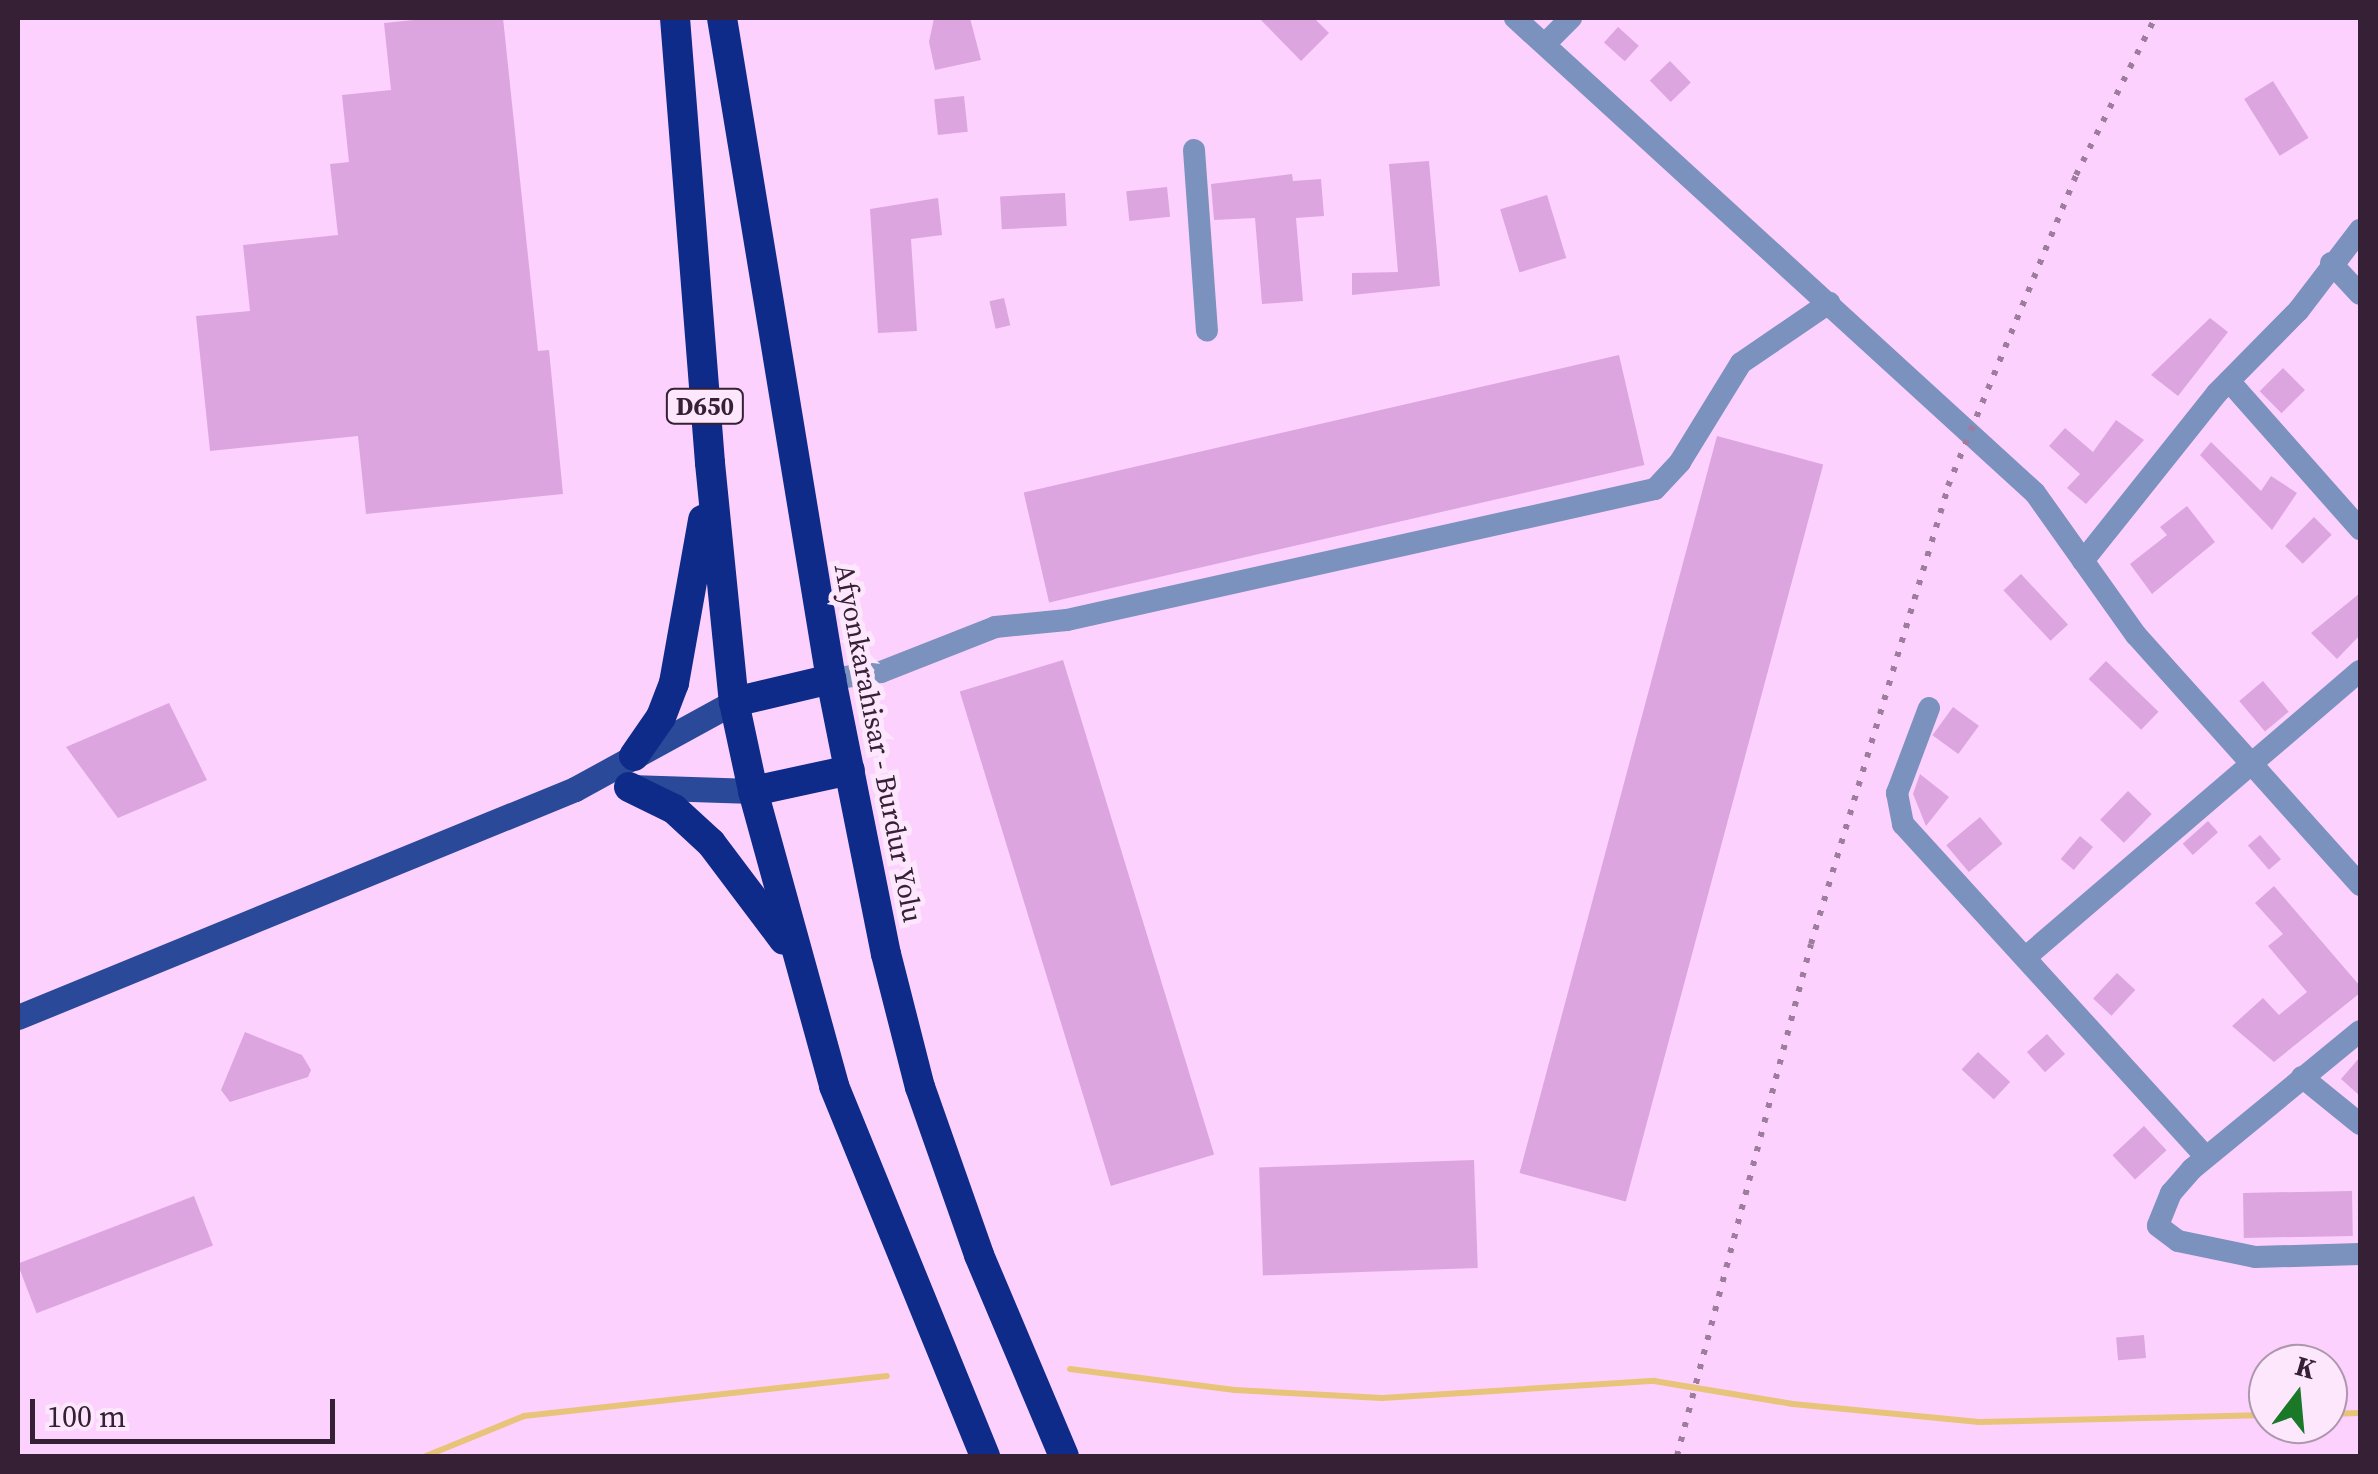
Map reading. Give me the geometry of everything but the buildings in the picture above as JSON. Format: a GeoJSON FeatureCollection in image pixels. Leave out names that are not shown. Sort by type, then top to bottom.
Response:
{"type":"FeatureCollection","features":[{"type":"Feature","properties":{"kind":"highway","name":"D650"},"geometry":{"type":"LineString","coordinates":[[676,18],[710,463],[734,702],[753,791],[834,1086],[985,1456]]}},
{"type":"Feature","properties":{"kind":"highway","name":"Afyonkarahisar - Burdur Yolu"},"geometry":{"type":"LineString","coordinates":[[722,18],[831,679],[920,1086],[978,1255],[1064,1456]]}},
{"type":"Feature","properties":{"kind":"highway"},"geometry":{"type":"LineString","coordinates":[[634,756],[661,718],[690,623],[710,463]]}},
{"type":"Feature","properties":{"kind":"highway"},"geometry":{"type":"LineString","coordinates":[[734,702],[831,679]]}},
{"type":"Feature","properties":{"kind":"highway"},"geometry":{"type":"LineString","coordinates":[[753,791],[850,770]]}},
{"type":"Feature","properties":{"kind":"highway"},"geometry":{"type":"LineString","coordinates":[[629,787],[674,809],[711,844],[798,960]]}},
{"type":"Feature","properties":{"kind":"main road"},"geometry":{"type":"LineString","coordinates":[[18,1017],[575,789],[734,702]]}},
{"type":"Feature","properties":{"kind":"main road"},"geometry":{"type":"LineString","coordinates":[[575,789],[753,791]]}},
{"type":"Feature","properties":{"kind":"street"},"geometry":{"type":"LineString","coordinates":[[1515,18],[2036,493],[2136,635],[2360,885]]}},
{"type":"Feature","properties":{"kind":"street"},"geometry":{"type":"LineString","coordinates":[[1544,44],[1570,18]]}},
{"type":"Feature","properties":{"kind":"street"},"geometry":{"type":"LineString","coordinates":[[1194,150],[1206,331]]}},
{"type":"Feature","properties":{"kind":"street"},"geometry":{"type":"LineString","coordinates":[[2083,561],[2229,381],[2298,311],[2331,262],[2360,230]]}},
{"type":"Feature","properties":{"kind":"street"},"geometry":{"type":"LineString","coordinates":[[2331,262],[2360,294]]}},
{"type":"Feature","properties":{"kind":"street"},"geometry":{"type":"LineString","coordinates":[[831,679],[881,672],[995,626],[1067,620],[1655,489],[1680,462],[1740,363],[1828,303]]}},
{"type":"Feature","properties":{"kind":"street"},"geometry":{"type":"LineString","coordinates":[[2229,381],[2360,528]]}},
{"type":"Feature","properties":{"kind":"street"},"geometry":{"type":"LineString","coordinates":[[2026,957],[2360,671]]}},
{"type":"Feature","properties":{"kind":"street"},"geometry":{"type":"LineString","coordinates":[[1929,708],[1897,793],[1903,824],[2206,1157]]}},
{"type":"Feature","properties":{"kind":"street"},"geometry":{"type":"LineString","coordinates":[[2360,1032],[2206,1157],[2171,1192],[2160,1212],[2163,1232],[2204,1249],[2255,1257],[2360,1254]]}},
{"type":"Feature","properties":{"kind":"street"},"geometry":{"type":"LineString","coordinates":[[2302,1077],[2360,1124]]}},
{"type":"Feature","properties":{"kind":"waterway"},"geometry":{"type":"LineString","coordinates":[[1070,1369],[1235,1390],[1382,1398],[1654,1381],[1793,1404],[1979,1422],[2248,1415]]}},
{"type":"Feature","properties":{"kind":"waterway"},"geometry":{"type":"LineString","coordinates":[[426,1456],[524,1416],[887,1376]]}},
{"type":"Feature","properties":{"kind":"waterway"},"geometry":{"type":"LineString","coordinates":[[2348,1413],[2360,1413]]}},
{"type":"Feature","properties":{"kind":"railway"},"geometry":{"type":"LineString","coordinates":[[1677,1456],[1811,944],[1948,486],[2076,175],[2155,18]]}}]}
